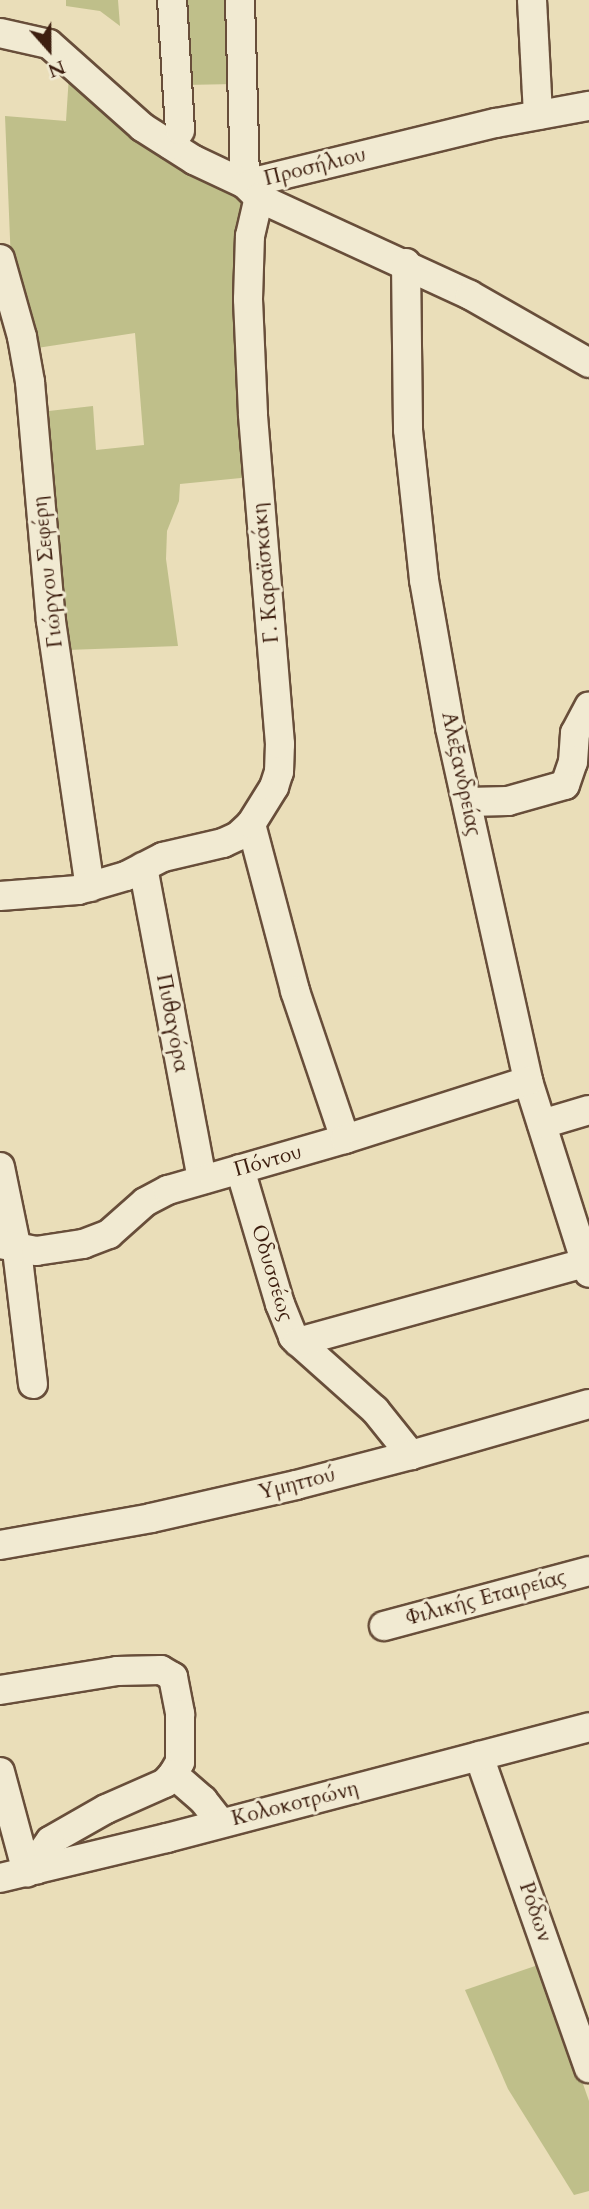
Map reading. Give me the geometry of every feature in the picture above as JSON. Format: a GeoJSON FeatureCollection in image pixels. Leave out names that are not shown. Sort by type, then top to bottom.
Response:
{"type":"FeatureCollection","features":[{"type":"Feature","properties":{"kind":"street"},"geometry":{"type":"LineString","coordinates":[[170,145],[180,130],[172,0]]}},
{"type":"Feature","properties":{"kind":"street","name":"Γ. Καραϊσκάκη"},"geometry":{"type":"LineString","coordinates":[[0,896],[50,894],[90,887],[163,857],[223,843],[238,836],[251,824],[274,787],[280,753],[253,414],[248,299],[252,191],[240,0]]}},
{"type":"Feature","properties":{"kind":"street"},"geometry":{"type":"LineString","coordinates":[[532,0],[538,115]]}},
{"type":"Feature","properties":{"kind":"street","name":"Προσήλιου"},"geometry":{"type":"LineString","coordinates":[[0,33],[49,44],[80,69],[126,114],[194,160],[252,191],[538,115],[589,106]]}},
{"type":"Feature","properties":{"kind":"street"},"geometry":{"type":"LineString","coordinates":[[252,191],[470,295],[589,363]]}},
{"type":"Feature","properties":{"kind":"street","name":"Γιώργου Σεφέρη"},"geometry":{"type":"LineString","coordinates":[[0,259],[22,337],[30,382],[51,621],[90,887]]}},
{"type":"Feature","properties":{"kind":"street","name":"Αλεξανδρείας"},"geometry":{"type":"LineString","coordinates":[[406,263],[408,430],[423,567],[450,728],[468,802],[499,959],[528,1080],[588,1266]]}},
{"type":"Feature","properties":{"kind":"street"},"geometry":{"type":"LineString","coordinates":[[468,802],[508,801],[577,780],[573,762],[575,733],[589,707]]}},
{"type":"Feature","properties":{"kind":"street"},"geometry":{"type":"LineString","coordinates":[[251,824],[291,979],[345,1139]]}},
{"type":"Feature","properties":{"kind":"street","name":"Πυθαγόρα"},"geometry":{"type":"LineString","coordinates":[[143,867],[202,1179]]}},
{"type":"Feature","properties":{"kind":"street","name":"Πόντου"},"geometry":{"type":"LineString","coordinates":[[9,1247],[56,1249],[95,1240],[116,1230],[152,1197],[202,1179],[345,1139],[528,1080]]}},
{"type":"Feature","properties":{"kind":"street"},"geometry":{"type":"LineString","coordinates":[[542,1124],[589,1110]]}},
{"type":"Feature","properties":{"kind":"street"},"geometry":{"type":"LineString","coordinates":[[0,1167],[9,1247],[33,1384]]}},
{"type":"Feature","properties":{"kind":"street","name":"Οδυσσέως"},"geometry":{"type":"LineString","coordinates":[[240,1169],[289,1328],[298,1342],[375,1410],[411,1455]]}},
{"type":"Feature","properties":{"kind":"street"},"geometry":{"type":"LineString","coordinates":[[298,1342],[588,1266]]}},
{"type":"Feature","properties":{"kind":"street","name":"Υμηττού"},"geometry":{"type":"LineString","coordinates":[[0,1545],[151,1518],[411,1455],[589,1404]]}},
{"type":"Feature","properties":{"kind":"street","name":"Φιλικής Εταιρείας"},"geometry":{"type":"LineString","coordinates":[[384,1626],[589,1571]]}},
{"type":"Feature","properties":{"kind":"street"},"geometry":{"type":"LineString","coordinates":[[0,1690],[117,1671],[160,1670],[173,1677],[180,1714],[180,1762],[173,1774],[164,1783],[106,1809],[50,1841],[38,1858],[21,1873],[0,1772]]}},
{"type":"Feature","properties":{"kind":"street","name":"Κολοκοτρώνη"},"geometry":{"type":"LineString","coordinates":[[21,1873],[589,1727]]}},
{"type":"Feature","properties":{"kind":"street","name":"Ρόδων"},"geometry":{"type":"LineString","coordinates":[[479,1756],[589,2068]]}},
{"type":"Feature","properties":{"kind":"street"},"geometry":{"type":"LineString","coordinates":[[173,1774],[203,1800],[220,1823]]}},
{"type":"Feature","properties":{"kind":"green space"},"geometry":{"type":"Polygon","coordinates":[[[66,0],[118,0],[120,26],[100,11],[66,6],[66,0]]]}},
{"type":"Feature","properties":{"kind":"green space"},"geometry":{"type":"Polygon","coordinates":[[[178,0],[232,0],[235,84],[184,85],[178,0]]]}},
{"type":"Feature","properties":{"kind":"green space"},"geometry":{"type":"Polygon","coordinates":[[[69,75],[113,122],[167,162],[249,201],[251,477],[180,484],[179,501],[167,531],[166,559],[178,646],[67,650],[40,412],[93,406],[96,450],[144,445],[135,333],[37,348],[11,263],[5,116],[66,121],[69,75]]]}},
{"type":"Feature","properties":{"kind":"green space"},"geometry":{"type":"Polygon","coordinates":[[[541,1964],[589,2101],[589,2191],[574,2195],[508,2089],[465,1990],[541,1964]]]}}]}
